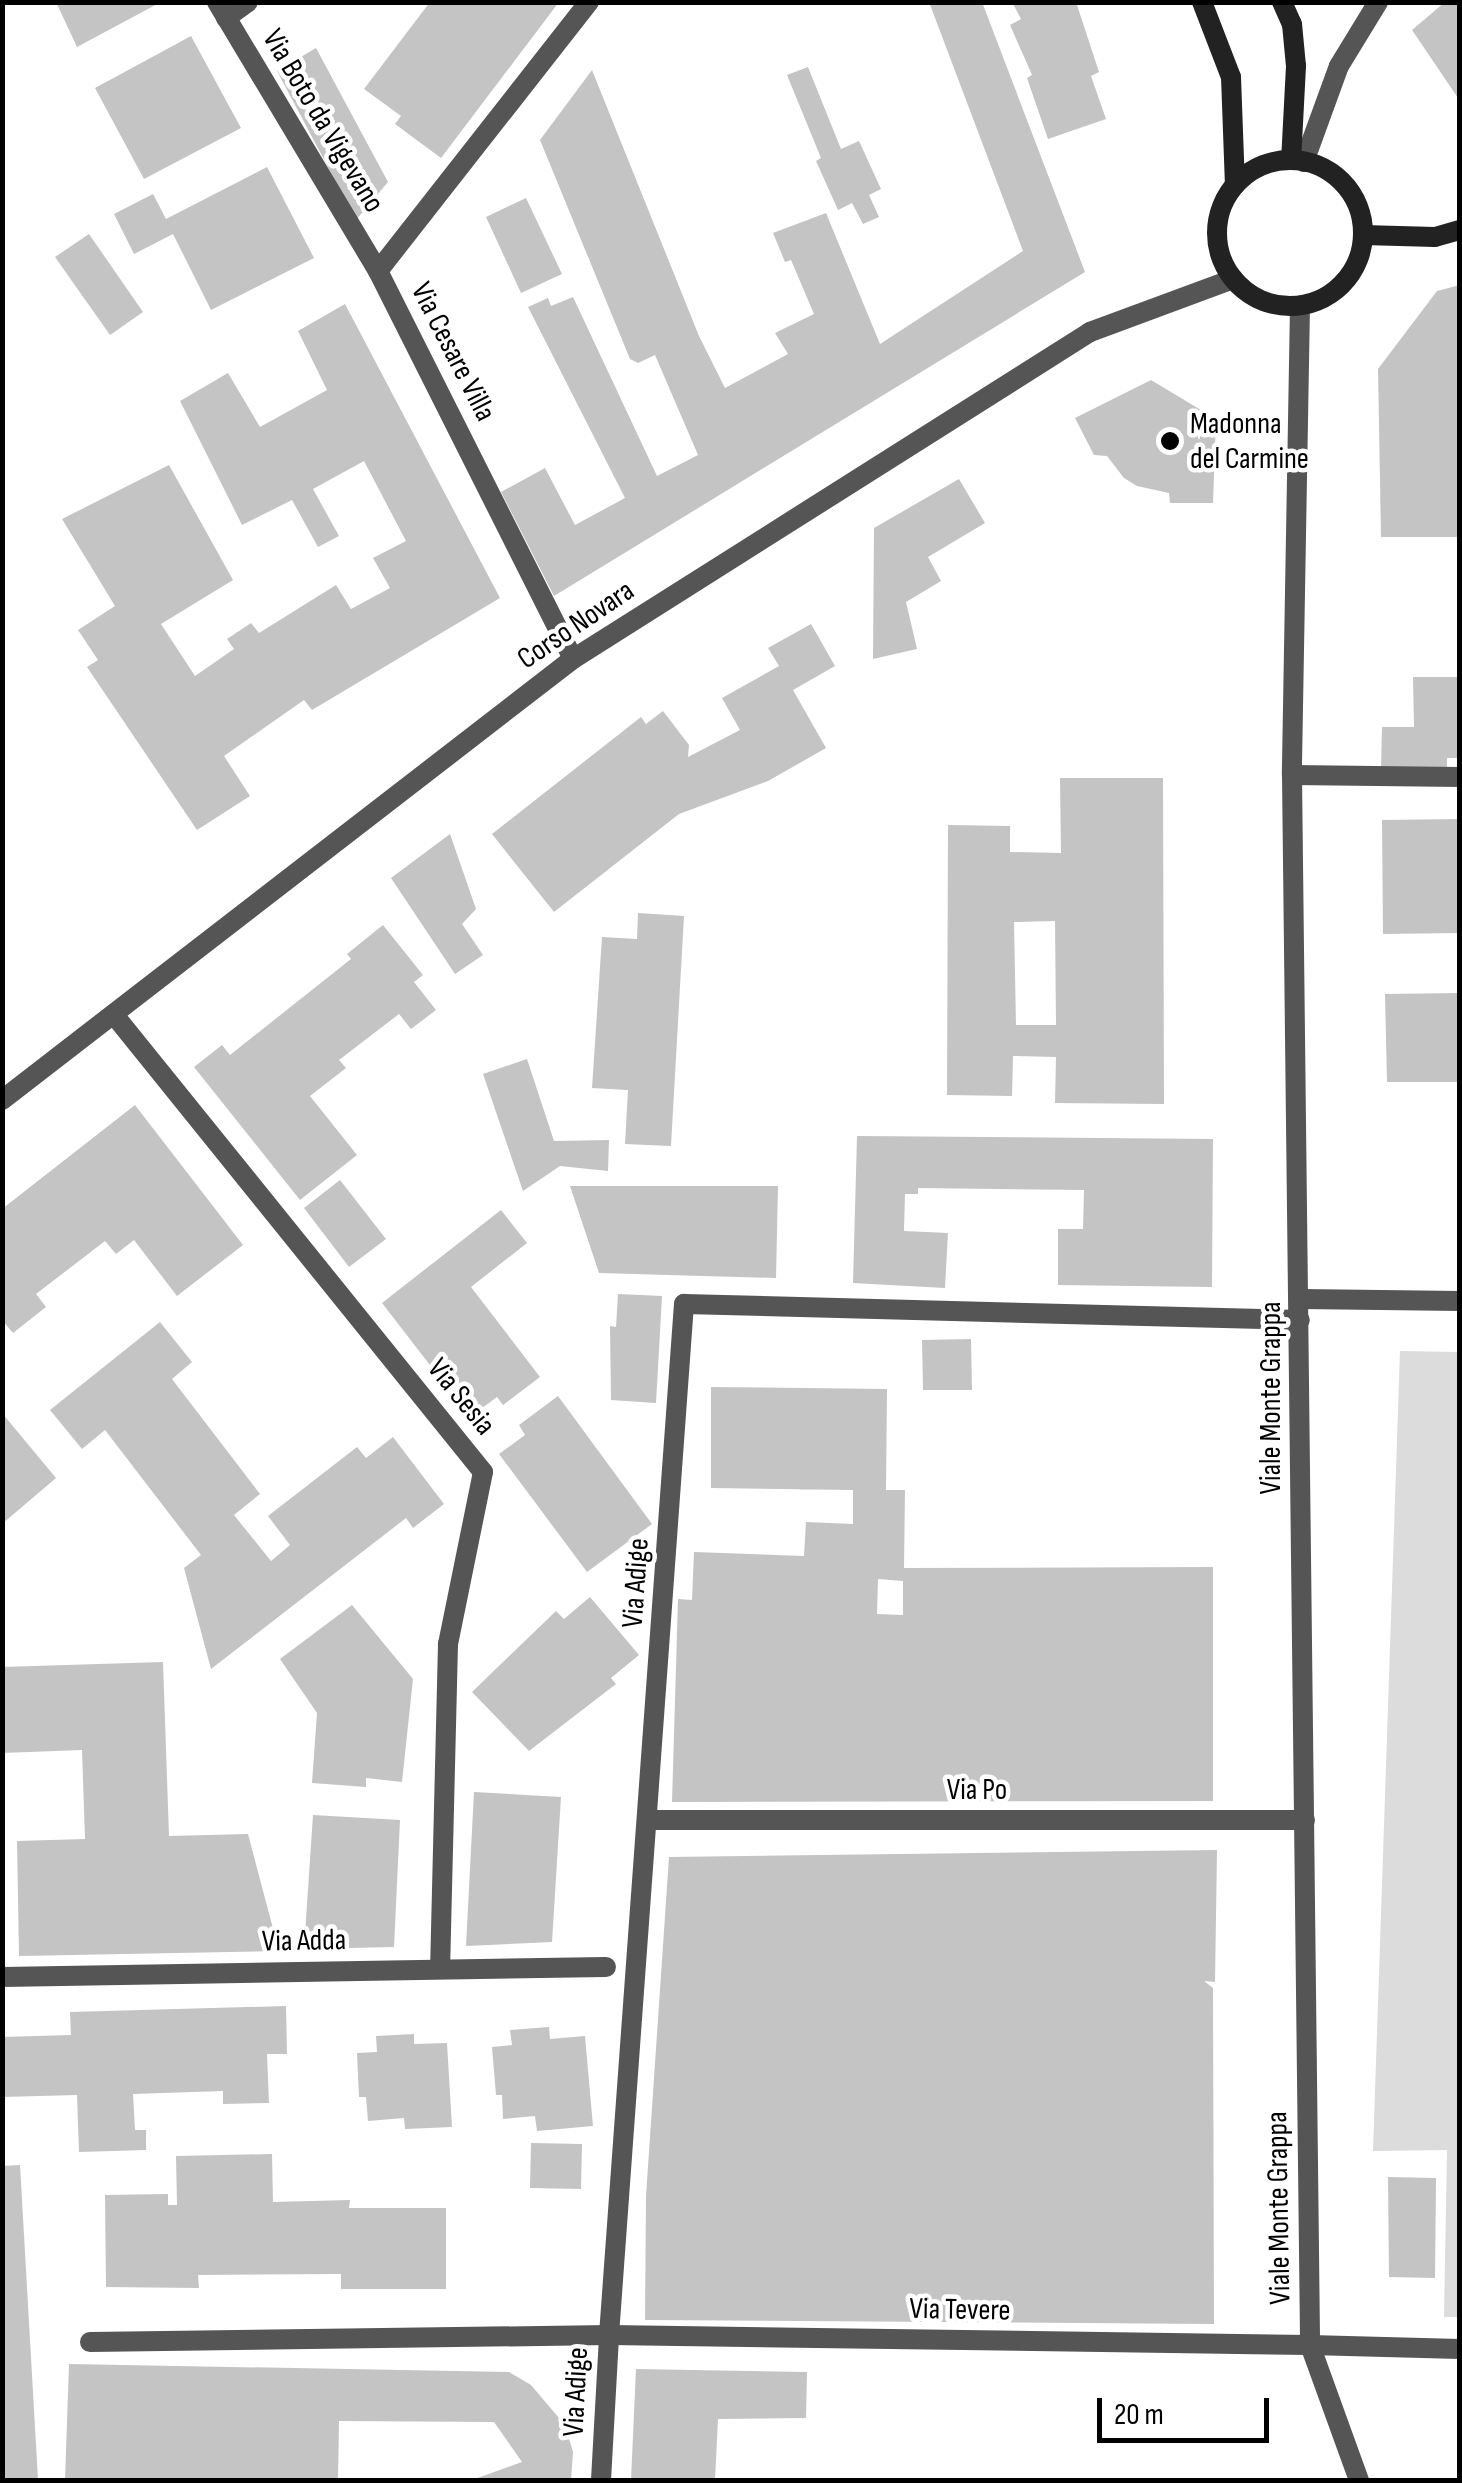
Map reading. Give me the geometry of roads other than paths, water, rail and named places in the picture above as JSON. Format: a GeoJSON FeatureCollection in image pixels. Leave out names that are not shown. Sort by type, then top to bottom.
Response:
{"type":"FeatureCollection","features":[{"type":"Feature","properties":{"kind":"main road"},"geometry":{"type":"LineString","coordinates":[[1202,2],[1230,76],[1234,185]]}},
{"type":"Feature","properties":{"kind":"main road"},"geometry":{"type":"LineString","coordinates":[[1282,2],[1292,24],[1298,161]]}},
{"type":"Feature","properties":{"kind":"main road"},"geometry":{"type":"LineString","coordinates":[[1298,161],[1340,180],[1361,215],[1358,260],[1344,282],[1324,297],[1300,306],[1263,302],[1233,279],[1221,257],[1217,232],[1222,207],[1234,185],[1260,167],[1298,161]]}},
{"type":"Feature","properties":{"kind":"main road"},"geometry":{"type":"LineString","coordinates":[[1362,235],[1435,237],[1460,230]]}},
{"type":"Feature","properties":{"kind":"street"},"geometry":{"type":"LineString","coordinates":[[221,10],[248,2]]}},
{"type":"Feature","properties":{"kind":"street","name":"Via Cesare Villa"},"geometry":{"type":"LineString","coordinates":[[572,659],[378,271],[589,2]]}},
{"type":"Feature","properties":{"kind":"street"},"geometry":{"type":"LineString","coordinates":[[1298,161],[1338,66],[1378,2]]}},
{"type":"Feature","properties":{"kind":"street","name":"Via Boto da Vigevano"},"geometry":{"type":"LineString","coordinates":[[221,10],[378,271]]}},
{"type":"Feature","properties":{"kind":"street","name":"Corso Novara"},"geometry":{"type":"LineString","coordinates":[[2,1100],[572,659],[1090,332],[1233,279]]}},
{"type":"Feature","properties":{"kind":"street","name":"Viale Monte Grappa"},"geometry":{"type":"LineString","coordinates":[[1300,306],[1292,775],[1310,2345],[1359,2480]]}},
{"type":"Feature","properties":{"kind":"street"},"geometry":{"type":"LineString","coordinates":[[1292,775],[1460,777]]}},
{"type":"Feature","properties":{"kind":"street","name":"Via Sesia"},"geometry":{"type":"LineString","coordinates":[[115,1016],[483,1472],[448,1644],[440,1969]]}},
{"type":"Feature","properties":{"kind":"street"},"geometry":{"type":"LineString","coordinates":[[1300,1310],[1460,1301]]}},
{"type":"Feature","properties":{"kind":"street","name":"Via Adige"},"geometry":{"type":"LineString","coordinates":[[602,2480],[609,2335],[650,1820],[684,1304],[1300,1310]]}},
{"type":"Feature","properties":{"kind":"street","name":"Via Po"},"geometry":{"type":"LineString","coordinates":[[650,1820],[1304,1820]]}},
{"type":"Feature","properties":{"kind":"street","name":"Via Adda"},"geometry":{"type":"LineString","coordinates":[[2,1977],[606,1967]]}},
{"type":"Feature","properties":{"kind":"street","name":"Via Tevere"},"geometry":{"type":"LineString","coordinates":[[90,2342],[609,2335],[1460,2349]]}},
{"type":"Feature","properties":{"kind":"place","name":"Madonna del Carmine"},"geometry":{"type":"Point","coordinates":[1170,441]}}]}
